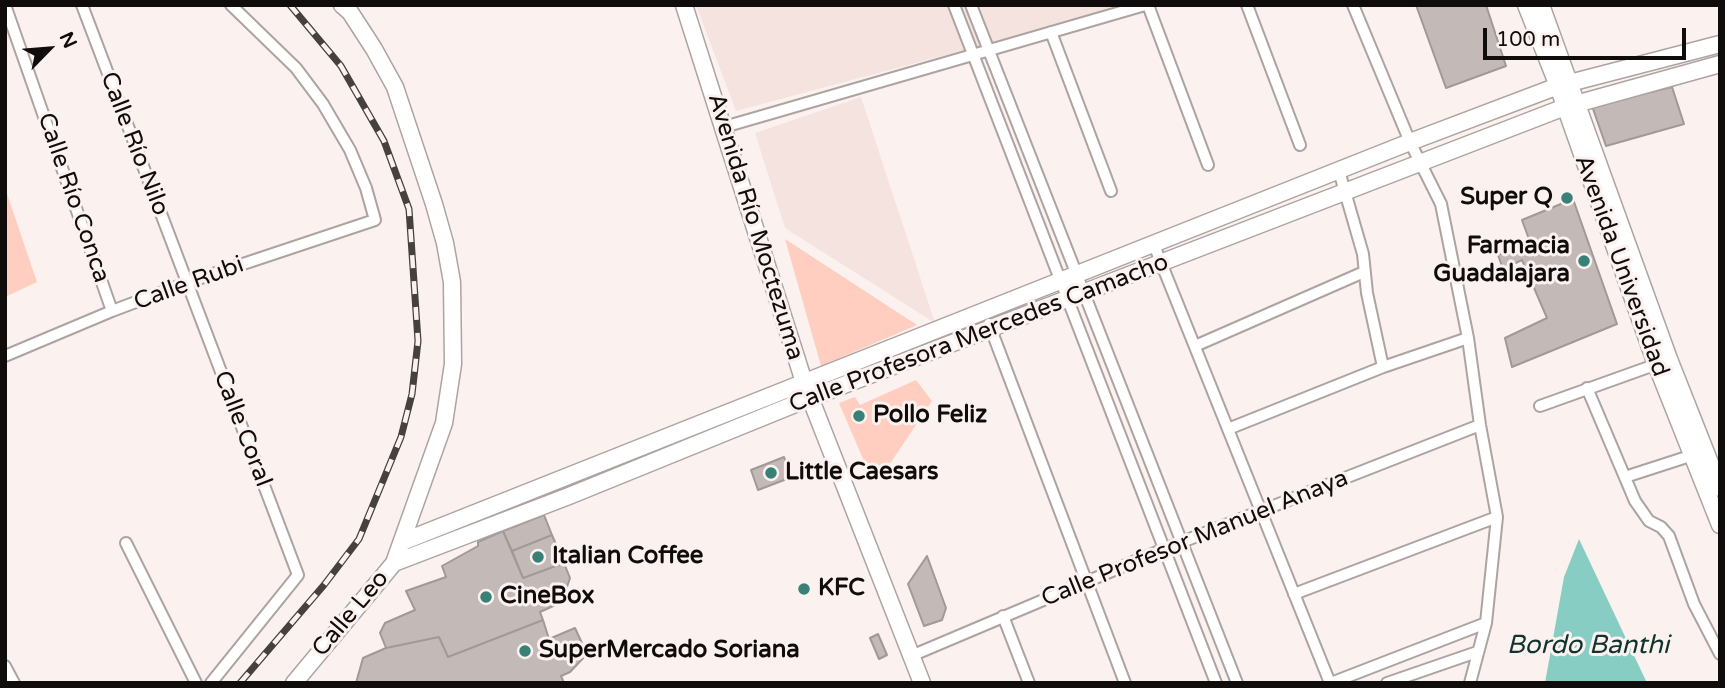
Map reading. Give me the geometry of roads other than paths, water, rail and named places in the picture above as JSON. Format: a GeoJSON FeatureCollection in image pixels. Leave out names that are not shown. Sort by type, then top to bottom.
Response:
{"type":"FeatureCollection","features":[{"type":"Feature","properties":{"kind":"street","name":"Calle Río Conca"},"geometry":{"type":"LineString","coordinates":[[5,5],[112,311]]}},
{"type":"Feature","properties":{"kind":"street","name":"Calle Río Nilo"},"geometry":{"type":"LineString","coordinates":[[82,5],[186,283]]}},
{"type":"Feature","properties":{"kind":"street","name":"Calle Rubi"},"geometry":{"type":"LineString","coordinates":[[5,356],[186,283],[375,220],[366,188],[350,150],[323,104],[296,68],[231,5]]}},
{"type":"Feature","properties":{"kind":"street","name":"Avenida Río Moctezuma"},"geometry":{"type":"LineString","coordinates":[[684,5],[804,382],[922,683]]}},
{"type":"Feature","properties":{"kind":"street"},"geometry":{"type":"LineString","coordinates":[[954,5],[1216,683]]}},
{"type":"Feature","properties":{"kind":"street"},"geometry":{"type":"LineString","coordinates":[[971,5],[1237,683]]}},
{"type":"Feature","properties":{"kind":"street"},"geometry":{"type":"LineString","coordinates":[[724,127],[1146,5],[1208,165]]}},
{"type":"Feature","properties":{"kind":"street"},"geometry":{"type":"LineString","coordinates":[[1247,5],[1300,145]]}},
{"type":"Feature","properties":{"kind":"street"},"geometry":{"type":"LineString","coordinates":[[1353,5],[1410,142],[1441,204],[1468,338],[1496,517],[1486,623],[1469,683]]}},
{"type":"Feature","properties":{"kind":"street","name":"Avenida Universidad"},"geometry":{"type":"LineString","coordinates":[[1526,5],[1564,84]]}},
{"type":"Feature","properties":{"kind":"street","name":"Avenida Universidad"},"geometry":{"type":"LineString","coordinates":[[1541,5],[1571,105],[1720,525]]}},
{"type":"Feature","properties":{"kind":"street","name":"Calle Leo"},"geometry":{"type":"LineString","coordinates":[[294,683],[394,563],[444,423],[453,364],[452,282],[435,204],[395,87],[347,8]]}},
{"type":"Feature","properties":{"kind":"street"},"geometry":{"type":"LineString","coordinates":[[1051,32],[1111,191]]}},
{"type":"Feature","properties":{"kind":"street","name":"Calle Profesora Mercedes Camacho"},"geometry":{"type":"LineString","coordinates":[[402,542],[1410,142],[1564,84],[1720,44]]}},
{"type":"Feature","properties":{"kind":"street","name":"Calle Profesora Mercedes Camacho"},"geometry":{"type":"LineString","coordinates":[[394,563],[569,496],[810,398],[1571,105],[1720,64]]}},
{"type":"Feature","properties":{"kind":"street"},"geometry":{"type":"LineString","coordinates":[[1339,171],[1363,254],[1364,272],[1383,367]]}},
{"type":"Feature","properties":{"kind":"street"},"geometry":{"type":"LineString","coordinates":[[1154,245],[1331,683],[1486,623]]}},
{"type":"Feature","properties":{"kind":"street"},"geometry":{"type":"LineString","coordinates":[[1195,346],[1364,272]]}},
{"type":"Feature","properties":{"kind":"street","name":"Calle Coral"},"geometry":{"type":"LineString","coordinates":[[186,283],[298,575],[211,683]]}},
{"type":"Feature","properties":{"kind":"street"},"geometry":{"type":"LineString","coordinates":[[984,312],[1125,683]]}},
{"type":"Feature","properties":{"kind":"street"},"geometry":{"type":"LineString","coordinates":[[1228,429],[1383,367],[1468,338]]}},
{"type":"Feature","properties":{"kind":"street"},"geometry":{"type":"LineString","coordinates":[[1540,406],[1663,362]]}},
{"type":"Feature","properties":{"kind":"street","name":"Avenida Universidad"},"geometry":{"type":"LineString","coordinates":[[1663,362],[1720,488]]}},
{"type":"Feature","properties":{"kind":"street"},"geometry":{"type":"LineString","coordinates":[[1587,388],[1634,501],[1649,521],[1661,527],[1669,536],[1694,604],[1720,653]]}},
{"type":"Feature","properties":{"kind":"street","name":"Calle Profesor Manuel Anaya"},"geometry":{"type":"LineString","coordinates":[[911,656],[1164,549],[1480,425]]}},
{"type":"Feature","properties":{"kind":"street"},"geometry":{"type":"LineString","coordinates":[[1625,477],[1693,455]]}},
{"type":"Feature","properties":{"kind":"street"},"geometry":{"type":"LineString","coordinates":[[561,478],[569,496]]}},
{"type":"Feature","properties":{"kind":"street"},"geometry":{"type":"LineString","coordinates":[[1294,594],[1496,517]]}},
{"type":"Feature","properties":{"kind":"street"},"geometry":{"type":"LineString","coordinates":[[126,542],[196,683]]}},
{"type":"Feature","properties":{"kind":"street"},"geometry":{"type":"LineString","coordinates":[[1003,616],[1029,683]]}},
{"type":"Feature","properties":{"kind":"street"},"geometry":{"type":"LineString","coordinates":[[1387,683],[1477,652]]}},
{"type":"Feature","properties":{"kind":"street"},"geometry":{"type":"LineString","coordinates":[[5,666],[14,683]]}},
{"type":"Feature","properties":{"kind":"water","name":"Bordo Banthi"},"geometry":{"type":"Polygon","coordinates":[[[1579,539],[1647,683],[1545,683],[1564,577],[1579,539]]]}},
{"type":"Feature","properties":{"kind":"railway"},"geometry":{"type":"LineString","coordinates":[[240,683],[324,585],[359,539],[401,437],[412,394],[418,341],[409,209],[384,141],[341,66],[290,5]]}},
{"type":"Feature","properties":{"kind":"place","name":"Super Q"},"geometry":{"type":"Point","coordinates":[1567,198]}},
{"type":"Feature","properties":{"kind":"place","name":"Farmacia Guadalajara"},"geometry":{"type":"Point","coordinates":[1584,261]}},
{"type":"Feature","properties":{"kind":"place","name":"Pollo Feliz"},"geometry":{"type":"Point","coordinates":[859,416]}},
{"type":"Feature","properties":{"kind":"place","name":"Little Caesars"},"geometry":{"type":"Point","coordinates":[771,473]}},
{"type":"Feature","properties":{"kind":"place","name":"Italian Coffee"},"geometry":{"type":"Point","coordinates":[538,557]}},
{"type":"Feature","properties":{"kind":"place","name":"KFC"},"geometry":{"type":"Point","coordinates":[804,589]}},
{"type":"Feature","properties":{"kind":"place","name":"CineBox"},"geometry":{"type":"Point","coordinates":[486,597]}},
{"type":"Feature","properties":{"kind":"place","name":"SuperMercado Soriana"},"geometry":{"type":"Point","coordinates":[525,651]}}]}
